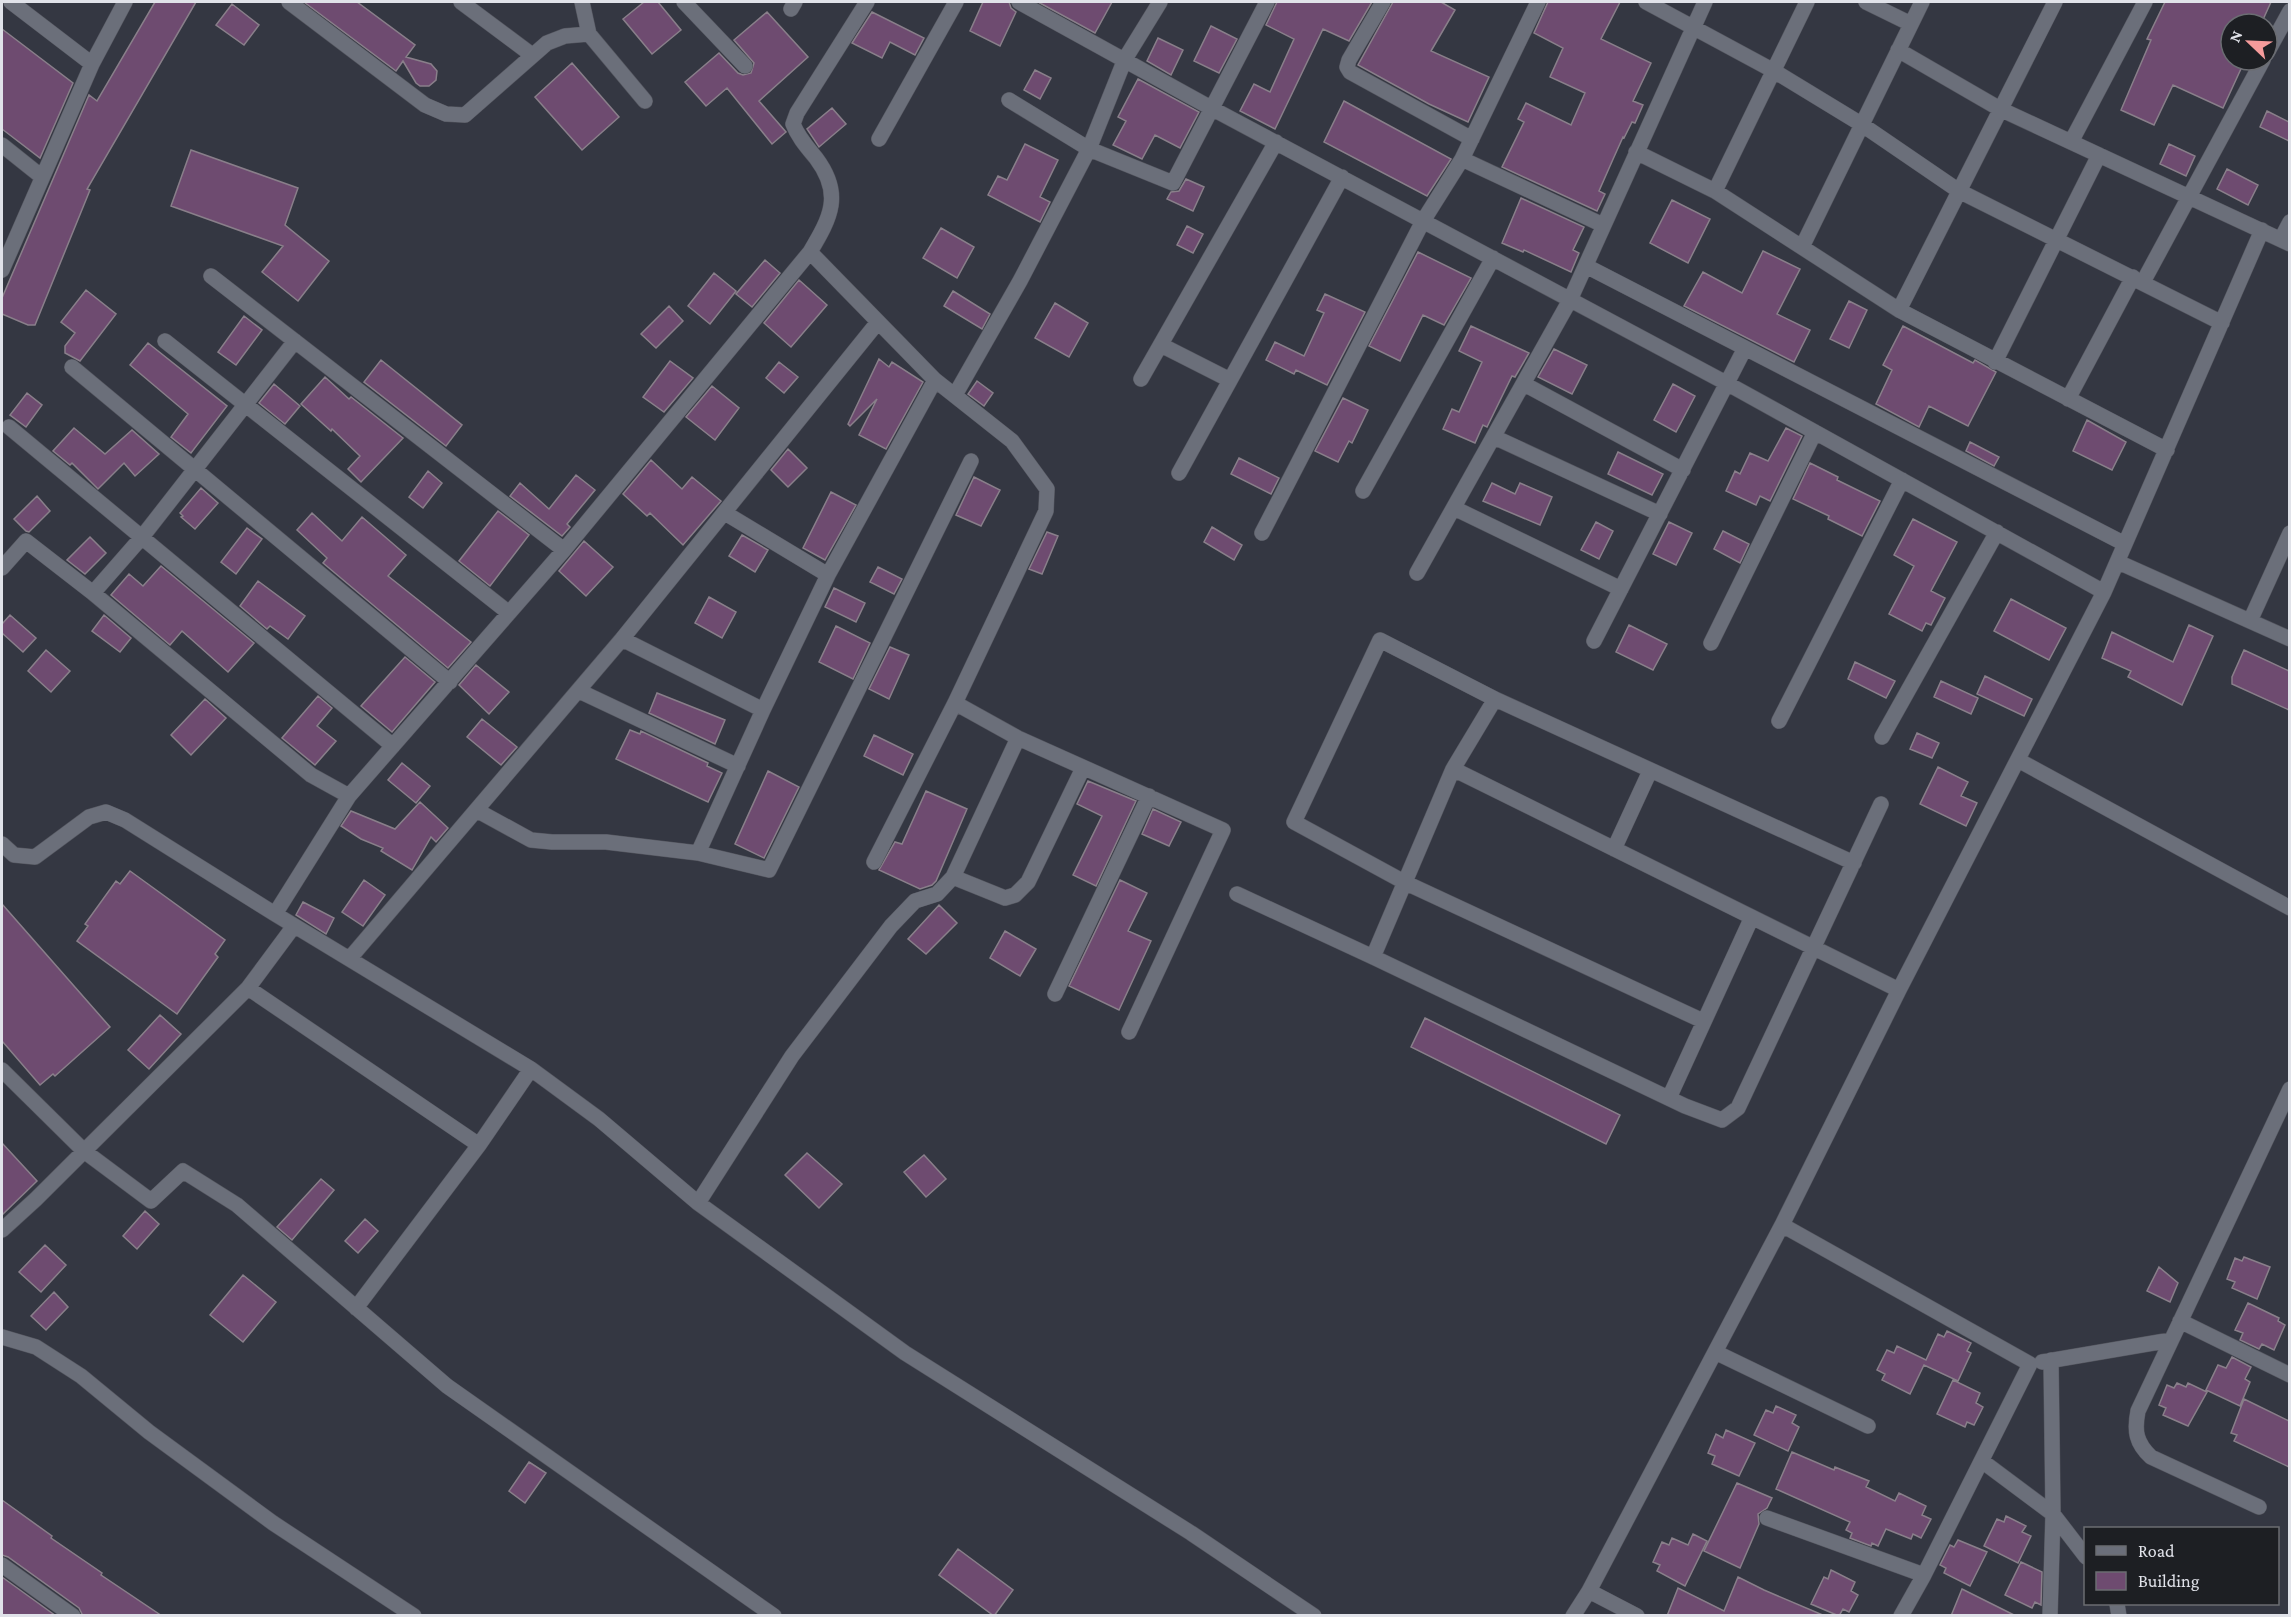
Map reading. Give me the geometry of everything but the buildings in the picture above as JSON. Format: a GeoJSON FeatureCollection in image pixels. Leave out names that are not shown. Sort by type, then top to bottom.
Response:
{"type":"FeatureCollection","features":[{"type":"Feature","properties":{"kind":"street"},"geometry":{"type":"LineString","coordinates":[[11,2],[92,64]]}},
{"type":"Feature","properties":{"kind":"street"},"geometry":{"type":"LineString","coordinates":[[2,270],[92,64],[125,2]]}},
{"type":"Feature","properties":{"kind":"street"},"geometry":{"type":"LineString","coordinates":[[290,2],[425,105],[446,114],[465,116],[547,43],[565,36],[589,34]]}},
{"type":"Feature","properties":{"kind":"street"},"geometry":{"type":"LineString","coordinates":[[461,2],[532,55]]}},
{"type":"Feature","properties":{"kind":"street"},"geometry":{"type":"LineString","coordinates":[[582,2],[589,34],[645,101]]}},
{"type":"Feature","properties":{"kind":"street"},"geometry":{"type":"LineString","coordinates":[[684,2],[746,66]]}},
{"type":"Feature","properties":{"kind":"street"},"geometry":{"type":"LineString","coordinates":[[275,914],[350,796],[564,550],[810,252],[826,226],[832,208],[832,191],[826,171],[796,133],[793,124],[797,113],[867,2]]}},
{"type":"Feature","properties":{"kind":"street"},"geometry":{"type":"LineString","coordinates":[[879,139],[956,2]]}},
{"type":"Feature","properties":{"kind":"street"},"geometry":{"type":"LineString","coordinates":[[1019,2],[1211,108],[1728,384],[2104,592]]}},
{"type":"Feature","properties":{"kind":"street"},"geometry":{"type":"LineString","coordinates":[[955,395],[1020,281],[1089,149],[1125,59],[1160,2]]}},
{"type":"Feature","properties":{"kind":"street"},"geometry":{"type":"LineString","coordinates":[[1009,100],[1089,149],[1173,183],[1267,2]]}},
{"type":"Feature","properties":{"kind":"street"},"geometry":{"type":"LineString","coordinates":[[1383,2],[1349,60],[1347,67],[1350,72],[1472,139]]}},
{"type":"Feature","properties":{"kind":"street"},"geometry":{"type":"LineString","coordinates":[[1262,533],[1423,221],[1462,159],[1538,2]]}},
{"type":"Feature","properties":{"kind":"street"},"geometry":{"type":"LineString","coordinates":[[1646,2],[1861,124],[1959,191],[2222,323]]}},
{"type":"Feature","properties":{"kind":"street"},"geometry":{"type":"LineString","coordinates":[[1417,573],[1570,300],[1691,27],[1705,2]]}},
{"type":"Feature","properties":{"kind":"street"},"geometry":{"type":"LineString","coordinates":[[1715,191],[1807,2]]}},
{"type":"Feature","properties":{"kind":"street"},"geometry":{"type":"LineString","coordinates":[[1866,2],[1911,24]]}},
{"type":"Feature","properties":{"kind":"street"},"geometry":{"type":"LineString","coordinates":[[1802,247],[1922,2]]}},
{"type":"Feature","properties":{"kind":"street"},"geometry":{"type":"LineString","coordinates":[[1899,310],[2055,2]]}},
{"type":"Feature","properties":{"kind":"street"},"geometry":{"type":"LineString","coordinates":[[2071,142],[2145,2]]}},
{"type":"Feature","properties":{"kind":"street"},"geometry":{"type":"LineString","coordinates":[[2279,30],[2289,10]]}},
{"type":"Feature","properties":{"kind":"street"},"geometry":{"type":"LineString","coordinates":[[1898,50],[2000,109],[2285,242],[2289,222]]}},
{"type":"Feature","properties":{"kind":"street"},"geometry":{"type":"LineString","coordinates":[[2068,399],[2190,197],[2257,72]]}},
{"type":"Feature","properties":{"kind":"street"},"geometry":{"type":"LineString","coordinates":[[1141,379],[1276,142]]}},
{"type":"Feature","properties":{"kind":"street"},"geometry":{"type":"LineString","coordinates":[[2,145],[42,177]]}},
{"type":"Feature","properties":{"kind":"street"},"geometry":{"type":"LineString","coordinates":[[1636,152],[1715,191],[1899,310],[2166,450]]}},
{"type":"Feature","properties":{"kind":"street"},"geometry":{"type":"LineString","coordinates":[[1995,362],[2099,155]]}},
{"type":"Feature","properties":{"kind":"street"},"geometry":{"type":"LineString","coordinates":[[1462,159],[1603,225]]}},
{"type":"Feature","properties":{"kind":"street"},"geometry":{"type":"LineString","coordinates":[[1179,472],[1342,177]]}},
{"type":"Feature","properties":{"kind":"street"},"geometry":{"type":"LineString","coordinates":[[1573,1616],[1589,1591],[1782,1225],[1899,990],[2104,592],[2262,230]]}},
{"type":"Feature","properties":{"kind":"street"},"geometry":{"type":"LineString","coordinates":[[810,252],[935,380],[1012,441],[1047,489],[1046,511],[955,703],[874,862]]}},
{"type":"Feature","properties":{"kind":"street"},"geometry":{"type":"LineString","coordinates":[[1363,490],[1493,258]]}},
{"type":"Feature","properties":{"kind":"street"},"geometry":{"type":"LineString","coordinates":[[1586,266],[2125,544]]}},
{"type":"Feature","properties":{"kind":"street"},"geometry":{"type":"LineString","coordinates":[[211,276],[564,550]]}},
{"type":"Feature","properties":{"kind":"street"},"geometry":{"type":"LineString","coordinates":[[350,958],[579,691],[878,322]]}},
{"type":"Feature","properties":{"kind":"street"},"geometry":{"type":"LineString","coordinates":[[165,341],[509,613]]}},
{"type":"Feature","properties":{"kind":"street"},"geometry":{"type":"LineString","coordinates":[[93,593],[195,470],[296,341]]}},
{"type":"Feature","properties":{"kind":"street"},"geometry":{"type":"LineString","coordinates":[[1161,345],[1230,380]]}},
{"type":"Feature","properties":{"kind":"street"},"geometry":{"type":"LineString","coordinates":[[1594,641],[1745,348]]}},
{"type":"Feature","properties":{"kind":"street"},"geometry":{"type":"LineString","coordinates":[[72,367],[450,682]]}},
{"type":"Feature","properties":{"kind":"street"},"geometry":{"type":"LineString","coordinates":[[698,853],[828,575],[935,380]]}},
{"type":"Feature","properties":{"kind":"street"},"geometry":{"type":"LineString","coordinates":[[1524,384],[1683,470]]}},
{"type":"Feature","properties":{"kind":"street"},"geometry":{"type":"LineString","coordinates":[[9,427],[393,746]]}},
{"type":"Feature","properties":{"kind":"street"},"geometry":{"type":"LineString","coordinates":[[1711,643],[1815,432]]}},
{"type":"Feature","properties":{"kind":"street"},"geometry":{"type":"LineString","coordinates":[[1494,437],[1660,514]]}},
{"type":"Feature","properties":{"kind":"street"},"geometry":{"type":"LineString","coordinates":[[478,811],[531,840],[606,842],[698,853],[769,870],[971,461]]}},
{"type":"Feature","properties":{"kind":"street"},"geometry":{"type":"LineString","coordinates":[[1779,721],[1902,480]]}},
{"type":"Feature","properties":{"kind":"street"},"geometry":{"type":"LineString","coordinates":[[1454,507],[1621,589]]}},
{"type":"Feature","properties":{"kind":"street"},"geometry":{"type":"LineString","coordinates":[[725,513],[828,575]]}},
{"type":"Feature","properties":{"kind":"street"},"geometry":{"type":"LineString","coordinates":[[1882,737],[1996,532]]}},
{"type":"Feature","properties":{"kind":"street"},"geometry":{"type":"LineString","coordinates":[[2250,621],[2289,533]]}},
{"type":"Feature","properties":{"kind":"street"},"geometry":{"type":"LineString","coordinates":[[2,568],[26,541],[93,593],[311,775],[350,796]]}},
{"type":"Feature","properties":{"kind":"street"},"geometry":{"type":"LineString","coordinates":[[2118,562],[2289,639]]}},
{"type":"Feature","properties":{"kind":"street"},"geometry":{"type":"LineString","coordinates":[[622,639],[763,710]]}},
{"type":"Feature","properties":{"kind":"street"},"geometry":{"type":"LineString","coordinates":[[1703,1022],[1406,883],[1294,822],[1380,640],[1495,699],[1854,863]]}},
{"type":"Feature","properties":{"kind":"street"},"geometry":{"type":"LineString","coordinates":[[579,691],[738,766]]}},
{"type":"Feature","properties":{"kind":"street"},"geometry":{"type":"LineString","coordinates":[[1373,957],[1453,770],[1495,699]]}},
{"type":"Feature","properties":{"kind":"street"},"geometry":{"type":"LineString","coordinates":[[955,703],[1018,738],[1223,830],[1129,1032]]}},
{"type":"Feature","properties":{"kind":"street"},"geometry":{"type":"LineString","coordinates":[[698,1203],[792,1056],[891,926],[915,901],[938,894],[953,877],[1018,738]]}},
{"type":"Feature","properties":{"kind":"street"},"geometry":{"type":"LineString","coordinates":[[2018,760],[2289,908]]}},
{"type":"Feature","properties":{"kind":"street"},"geometry":{"type":"LineString","coordinates":[[953,877],[1005,898],[1015,895],[1028,882],[1083,768]]}},
{"type":"Feature","properties":{"kind":"street"},"geometry":{"type":"LineString","coordinates":[[1453,770],[1899,990]]}},
{"type":"Feature","properties":{"kind":"street"},"geometry":{"type":"LineString","coordinates":[[1614,849],[1650,771]]}},
{"type":"Feature","properties":{"kind":"street"},"geometry":{"type":"LineString","coordinates":[[1055,994],[1149,796]]}},
{"type":"Feature","properties":{"kind":"street"},"geometry":{"type":"LineString","coordinates":[[1237,894],[1705,1115],[1722,1119],[1738,1108],[1881,804]]}},
{"type":"Feature","properties":{"kind":"street"},"geometry":{"type":"LineString","coordinates":[[2,844],[14,855],[35,857],[89,817],[106,812],[124,820],[531,1069],[599,1119],[698,1203],[905,1353],[1191,1533],[1314,1616]]}},
{"type":"Feature","properties":{"kind":"street"},"geometry":{"type":"LineString","coordinates":[[1669,1098],[1752,917]]}},
{"type":"Feature","properties":{"kind":"street"},"geometry":{"type":"LineString","coordinates":[[2,1230],[248,988],[294,926]]}},
{"type":"Feature","properties":{"kind":"street"},"geometry":{"type":"LineString","coordinates":[[248,988],[479,1145]]}},
{"type":"Feature","properties":{"kind":"street"},"geometry":{"type":"LineString","coordinates":[[356,1308],[479,1145],[531,1069]]}},
{"type":"Feature","properties":{"kind":"street"},"geometry":{"type":"LineString","coordinates":[[2,1070],[84,1151],[151,1201],[183,1170],[237,1205],[447,1386],[774,1616]]}},
{"type":"Feature","properties":{"kind":"street"},"geometry":{"type":"LineString","coordinates":[[2259,1508],[2151,1457],[2141,1448],[2134,1430],[2138,1411],[2289,1089]]}},
{"type":"Feature","properties":{"kind":"street"},"geometry":{"type":"LineString","coordinates":[[1782,1225],[2030,1364],[2171,1340]]}},
{"type":"Feature","properties":{"kind":"street"},"geometry":{"type":"LineString","coordinates":[[2180,1321],[2289,1375]]}},
{"type":"Feature","properties":{"kind":"street"},"geometry":{"type":"LineString","coordinates":[[2,1337],[36,1347],[81,1376],[149,1432],[273,1523],[414,1616]]}},
{"type":"Feature","properties":{"kind":"street"},"geometry":{"type":"LineString","coordinates":[[1715,1352],[1868,1425]]}},
{"type":"Feature","properties":{"kind":"street"},"geometry":{"type":"LineString","coordinates":[[2050,1616],[2053,1514],[2051,1360]]}},
{"type":"Feature","properties":{"kind":"street"},"geometry":{"type":"LineString","coordinates":[[1901,1616],[2030,1364]]}},
{"type":"Feature","properties":{"kind":"street"},"geometry":{"type":"LineString","coordinates":[[1982,1461],[2053,1514],[2084,1556]]}},
{"type":"Feature","properties":{"kind":"street"},"geometry":{"type":"LineString","coordinates":[[1767,1518],[1924,1575]]}},
{"type":"Feature","properties":{"kind":"street"},"geometry":{"type":"LineString","coordinates":[[2,1565],[73,1616]]}},
{"type":"Feature","properties":{"kind":"street"},"geometry":{"type":"LineString","coordinates":[[1589,1591],[1637,1616]]}}]}
